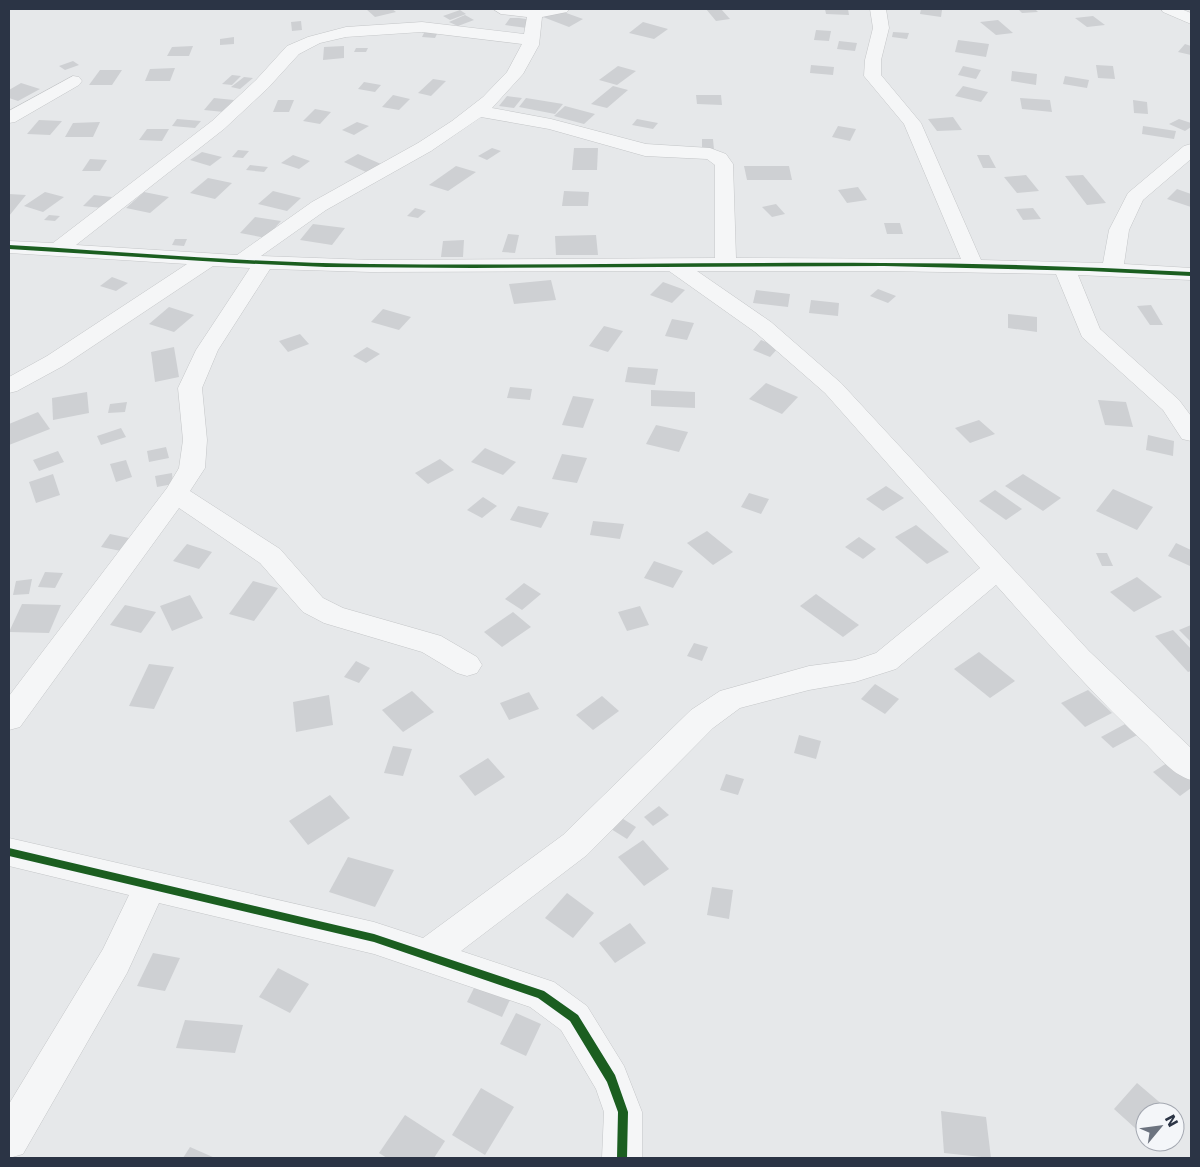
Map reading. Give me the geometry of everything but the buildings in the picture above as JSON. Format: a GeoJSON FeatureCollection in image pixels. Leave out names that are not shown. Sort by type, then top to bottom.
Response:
{"type":"FeatureCollection","features":[{"type":"Feature","properties":{"kind":"street"},"geometry":{"type":"LineString","coordinates":[[501,9],[535,13],[561,9]]}},
{"type":"Feature","properties":{"kind":"street"},"geometry":{"type":"LineString","coordinates":[[878,9],[882,19],[882,38],[871,68],[873,76],[912,123],[973,264]]}},
{"type":"Feature","properties":{"kind":"street"},"geometry":{"type":"LineString","coordinates":[[1169,9],[1191,20]]}},
{"type":"Feature","properties":{"kind":"street"},"geometry":{"type":"LineString","coordinates":[[9,718],[176,494],[192,468],[195,440],[190,388],[207,350],[252,262],[280,232],[332,198],[396,165],[479,111],[520,70],[536,26],[535,13]]}},
{"type":"Feature","properties":{"kind":"street"},"geometry":{"type":"LineString","coordinates":[[58,249],[218,125],[262,84],[293,50],[314,40],[346,32],[422,27],[531,40]]}},
{"type":"Feature","properties":{"kind":"street"},"geometry":{"type":"LineString","coordinates":[[9,118],[73,81]]}},
{"type":"Feature","properties":{"kind":"street"},"geometry":{"type":"LineString","coordinates":[[479,111],[551,124],[645,150],[710,154],[719,158],[724,164],[726,266]]}},
{"type":"Feature","properties":{"kind":"street"},"geometry":{"type":"LineString","coordinates":[[1113,269],[1119,230],[1135,197],[1191,150]]}},
{"type":"Feature","properties":{"kind":"street"},"geometry":{"type":"LineString","coordinates":[[9,247],[208,260],[367,266],[677,267],[973,264],[1191,274]]}},
{"type":"Feature","properties":{"kind":"street"},"geometry":{"type":"LineString","coordinates":[[9,386],[54,361],[208,260]]}},
{"type":"Feature","properties":{"kind":"street"},"geometry":{"type":"LineString","coordinates":[[677,267],[763,327],[833,388],[1079,659],[1143,723],[1191,767]]}},
{"type":"Feature","properties":{"kind":"street"},"geometry":{"type":"LineString","coordinates":[[1064,267],[1090,332],[1171,405],[1191,433]]}},
{"type":"Feature","properties":{"kind":"street"},"geometry":{"type":"LineString","coordinates":[[9,367],[54,361]]}},
{"type":"Feature","properties":{"kind":"street"},"geometry":{"type":"LineString","coordinates":[[176,494],[270,556],[314,605],[334,616],[431,644],[467,665]]}},
{"type":"Feature","properties":{"kind":"street"},"geometry":{"type":"LineString","coordinates":[[428,954],[575,845],[702,719],[731,699],[808,678],[855,671],[886,661],[998,568]]}},
{"type":"Feature","properties":{"kind":"street"},"geometry":{"type":"LineString","coordinates":[[9,852],[374,938],[428,954],[541,994],[574,1018],[611,1079],[623,1112],[622,1158]]}},
{"type":"Feature","properties":{"kind":"street"},"geometry":{"type":"LineString","coordinates":[[9,1140],[115,961],[150,886]]}},
{"type":"Feature","properties":{"kind":"cycle path"},"geometry":{"type":"LineString","coordinates":[[9,247],[326,265],[781,264],[986,266],[1191,274]]}},
{"type":"Feature","properties":{"kind":"cycle path"},"geometry":{"type":"LineString","coordinates":[[9,852],[374,938],[541,994],[574,1018],[611,1079],[623,1112],[622,1158]]}}]}
